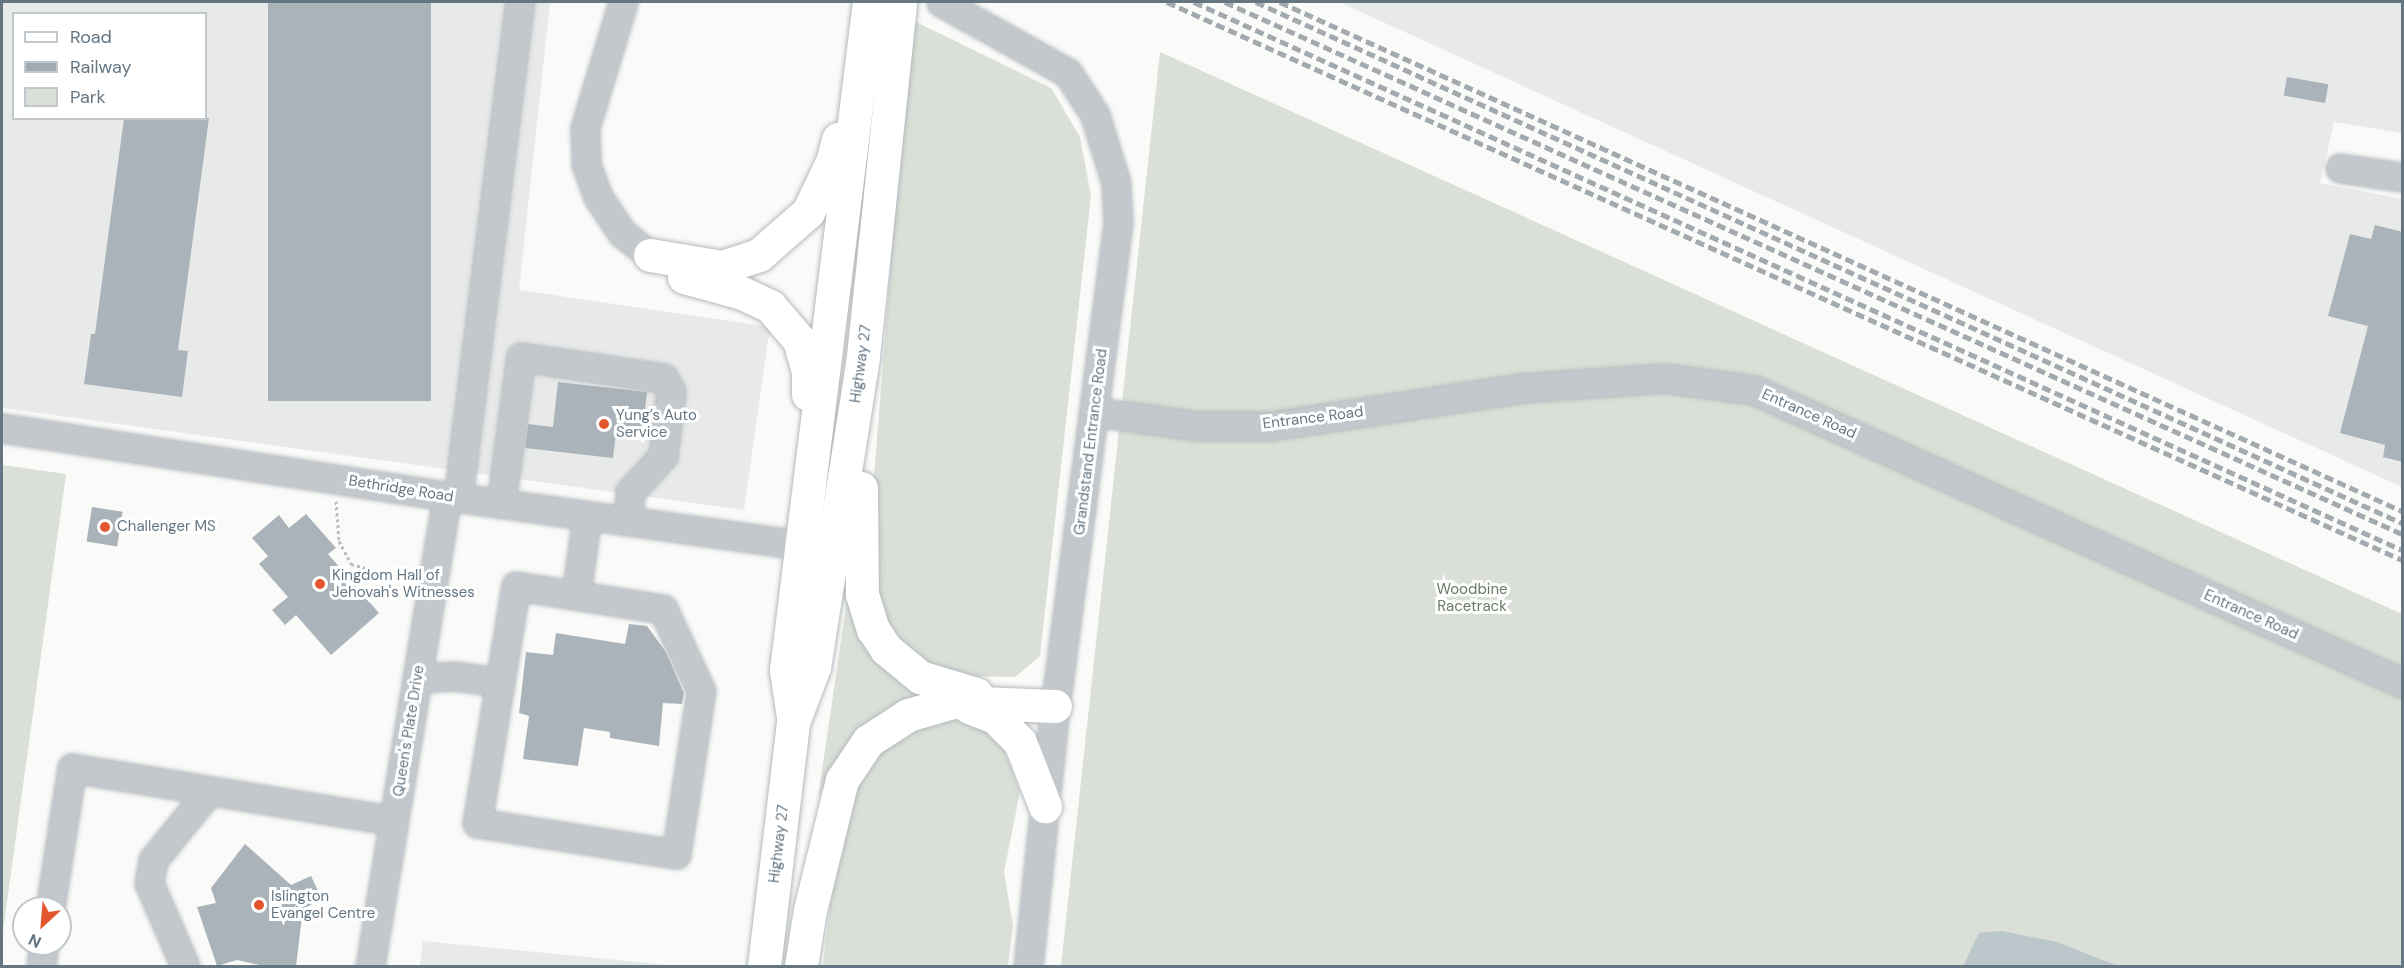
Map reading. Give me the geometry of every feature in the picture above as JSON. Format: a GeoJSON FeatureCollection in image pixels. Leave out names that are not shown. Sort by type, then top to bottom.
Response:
{"type":"FeatureCollection","features":[{"type":"Feature","properties":{"kind":"main road","name":"Highway 27"},"geometry":{"type":"LineString","coordinates":[[764,966],[793,722],[814,667],[863,356],[900,2]]}},
{"type":"Feature","properties":{"kind":"main road"},"geometry":{"type":"LineString","coordinates":[[650,255],[722,267],[759,255],[808,212],[832,162],[868,12]]}},
{"type":"Feature","properties":{"kind":"main road","name":"Highway 27"},"geometry":{"type":"LineString","coordinates":[[793,722],[786,670],[868,12]]}},
{"type":"Feature","properties":{"kind":"main road"},"geometry":{"type":"LineString","coordinates":[[650,255],[681,276],[742,293],[770,306],[799,340],[808,372],[806,497]]}},
{"type":"Feature","properties":{"kind":"main road"},"geometry":{"type":"LineString","coordinates":[[863,356],[866,428],[858,520],[862,594],[873,629],[886,649],[920,677],[971,690],[989,703]]}},
{"type":"Feature","properties":{"kind":"main road"},"geometry":{"type":"LineString","coordinates":[[953,702],[982,711],[1009,728],[1020,742],[1045,806]]}},
{"type":"Feature","properties":{"kind":"main road"},"geometry":{"type":"LineString","coordinates":[[801,966],[810,910],[842,780],[853,760],[884,727],[908,715],[953,702],[1055,706]]}},
{"type":"Feature","properties":{"kind":"street","name":"Queen's Plate Drive"},"geometry":{"type":"LineString","coordinates":[[370,966],[433,585],[453,497],[519,2]]}},
{"type":"Feature","properties":{"kind":"street"},"geometry":{"type":"LineString","coordinates":[[623,2],[585,128],[586,164],[598,197],[622,233],[650,255]]}},
{"type":"Feature","properties":{"kind":"street","name":"Grandstand Entrance Road"},"geometry":{"type":"LineString","coordinates":[[943,2],[1068,73],[1095,114],[1116,183],[1118,223],[1055,706],[1028,966]]}},
{"type":"Feature","properties":{"kind":"street"},"geometry":{"type":"LineString","coordinates":[[2340,168],[2403,177]]}},
{"type":"Feature","properties":{"kind":"street"},"geometry":{"type":"LineString","coordinates":[[501,504],[521,357],[663,378],[671,392],[663,456],[630,492],[628,521]]}},
{"type":"Feature","properties":{"kind":"street","name":"Entrance Road"},"geometry":{"type":"LineString","coordinates":[[1095,412],[1197,426],[1271,426],[1534,387],[1664,378],[1754,390],[2403,684]]}},
{"type":"Feature","properties":{"kind":"street","name":"Bethridge Road"},"geometry":{"type":"LineString","coordinates":[[2,428],[453,497],[801,545]]}},
{"type":"Feature","properties":{"kind":"street"},"geometry":{"type":"LineString","coordinates":[[576,596],[587,516]]}},
{"type":"Feature","properties":{"kind":"street"},"geometry":{"type":"LineString","coordinates":[[516,586],[663,609],[701,692],[676,854],[477,823],[499,682],[516,586]]}},
{"type":"Feature","properties":{"kind":"street"},"geometry":{"type":"LineString","coordinates":[[418,678],[454,676],[499,682]]}},
{"type":"Feature","properties":{"kind":"street"},"geometry":{"type":"LineString","coordinates":[[52,896],[72,768],[394,821]]}},
{"type":"Feature","properties":{"kind":"street"},"geometry":{"type":"LineString","coordinates":[[184,966],[149,883],[153,860],[209,791]]}},
{"type":"Feature","properties":{"kind":"path"},"geometry":{"type":"LineString","coordinates":[[337,479],[335,519],[339,542],[351,564],[433,585]]}},
{"type":"Feature","properties":{"kind":"shaded area"},"geometry":{"type":"Polygon","coordinates":[[[2,2],[550,2],[519,290],[770,327],[744,510],[2,408],[2,2]]]}},
{"type":"Feature","properties":{"kind":"shaded area"},"geometry":{"type":"Polygon","coordinates":[[[1339,2],[2402,2],[2402,133],[2334,122],[2320,183],[2402,199],[2402,487],[1339,2]]]}},
{"type":"Feature","properties":{"kind":"shaded area"},"geometry":{"type":"Polygon","coordinates":[[[2002,931],[2057,942],[2118,966],[1963,966],[1979,933],[2002,931]]]}},
{"type":"Feature","properties":{"kind":"shaded area"},"geometry":{"type":"Polygon","coordinates":[[[423,941],[679,966],[420,966],[423,941]]]}},
{"type":"Feature","properties":{"kind":"green space"},"geometry":{"type":"Polygon","coordinates":[[[910,19],[1051,88],[1080,137],[1091,196],[1040,656],[1015,677],[963,676],[908,659],[873,609],[869,541],[910,19]]]}},
{"type":"Feature","properties":{"kind":"green space","name":"Woodbine Racetrack"},"geometry":{"type":"Polygon","coordinates":[[[1160,52],[2402,614],[2402,966],[1061,966],[1160,52]]]}},
{"type":"Feature","properties":{"kind":"green space"},"geometry":{"type":"Polygon","coordinates":[[[2,465],[66,474],[2,938],[2,465]]]}},
{"type":"Feature","properties":{"kind":"green space"},"geometry":{"type":"Polygon","coordinates":[[[850,579],[931,692],[835,764],[818,798],[850,579]]]}},
{"type":"Feature","properties":{"kind":"green space"},"geometry":{"type":"Polygon","coordinates":[[[948,717],[982,726],[1001,742],[1020,792],[1004,872],[1013,925],[1008,966],[823,966],[830,904],[860,778],[880,748],[916,725],[948,717]]]}},
{"type":"Feature","properties":{"kind":"building"},"geometry":{"type":"Polygon","coordinates":[[[268,2],[431,2],[431,401],[268,401],[268,2]]]}},
{"type":"Feature","properties":{"kind":"building"},"geometry":{"type":"Polygon","coordinates":[[[2287,77],[2328,84],[2325,103],[2284,96],[2287,77]]]}},
{"type":"Feature","properties":{"kind":"building"},"geometry":{"type":"Polygon","coordinates":[[[209,118],[178,350],[188,351],[182,397],[84,384],[91,334],[95,334],[124,120],[207,120],[209,118]]]}},
{"type":"Feature","properties":{"kind":"building"},"geometry":{"type":"Polygon","coordinates":[[[2375,225],[2403,232],[2403,462],[2383,457],[2385,445],[2340,433],[2368,326],[2328,316],[2350,234],[2371,239],[2375,225]]]}},
{"type":"Feature","properties":{"kind":"building"},"geometry":{"type":"Polygon","coordinates":[[[558,382],[647,392],[642,436],[616,433],[613,458],[525,448],[528,424],[553,427],[558,382]]]}},
{"type":"Feature","properties":{"kind":"building","name":"Challenger MS"},"geometry":{"type":"Polygon","coordinates":[[[92,507],[123,512],[117,546],[87,542],[92,507]]]}},
{"type":"Feature","properties":{"kind":"building","name":"Kingdom Hall of Jehovah's Witnesses"},"geometry":{"type":"Polygon","coordinates":[[[306,514],[336,548],[328,554],[379,613],[331,655],[296,615],[285,625],[272,610],[288,597],[259,564],[268,556],[252,538],[279,515],[289,528],[306,514]]]}},
{"type":"Feature","properties":{"kind":"building"},"geometry":{"type":"Polygon","coordinates":[[[629,624],[647,626],[666,652],[684,693],[682,704],[663,703],[659,746],[610,738],[610,732],[584,728],[578,766],[523,759],[529,716],[519,713],[526,652],[553,655],[556,633],[625,644],[629,624]]]}},
{"type":"Feature","properties":{"kind":"building","name":"Islington Evangel Centre"},"geometry":{"type":"Polygon","coordinates":[[[245,844],[291,885],[311,876],[322,899],[303,909],[296,966],[264,966],[237,960],[217,966],[197,907],[216,903],[211,888],[245,844]]]}},
{"type":"Feature","properties":{"kind":"railway"},"geometry":{"type":"LineString","coordinates":[[1167,2],[2402,560]]}},
{"type":"Feature","properties":{"kind":"railway"},"geometry":{"type":"LineString","coordinates":[[1194,2],[2402,550]]}},
{"type":"Feature","properties":{"kind":"railway"},"geometry":{"type":"LineString","coordinates":[[1225,2],[2402,534]]}},
{"type":"Feature","properties":{"kind":"railway"},"geometry":{"type":"LineString","coordinates":[[1256,2],[2402,523]]}},
{"type":"Feature","properties":{"kind":"railway"},"geometry":{"type":"LineString","coordinates":[[1280,2],[2402,511]]}},
{"type":"Feature","properties":{"kind":"place","name":"Yung’s Auto Service"},"geometry":{"type":"Point","coordinates":[604,424]}},
{"type":"Feature","properties":{"kind":"place","name":"Challenger MS"},"geometry":{"type":"Point","coordinates":[105,527]}},
{"type":"Feature","properties":{"kind":"place","name":"Kingdom Hall of Jehovah's Witnesses"},"geometry":{"type":"Point","coordinates":[320,584]}},
{"type":"Feature","properties":{"kind":"place","name":"Islington Evangel Centre"},"geometry":{"type":"Point","coordinates":[259,905]}}]}
